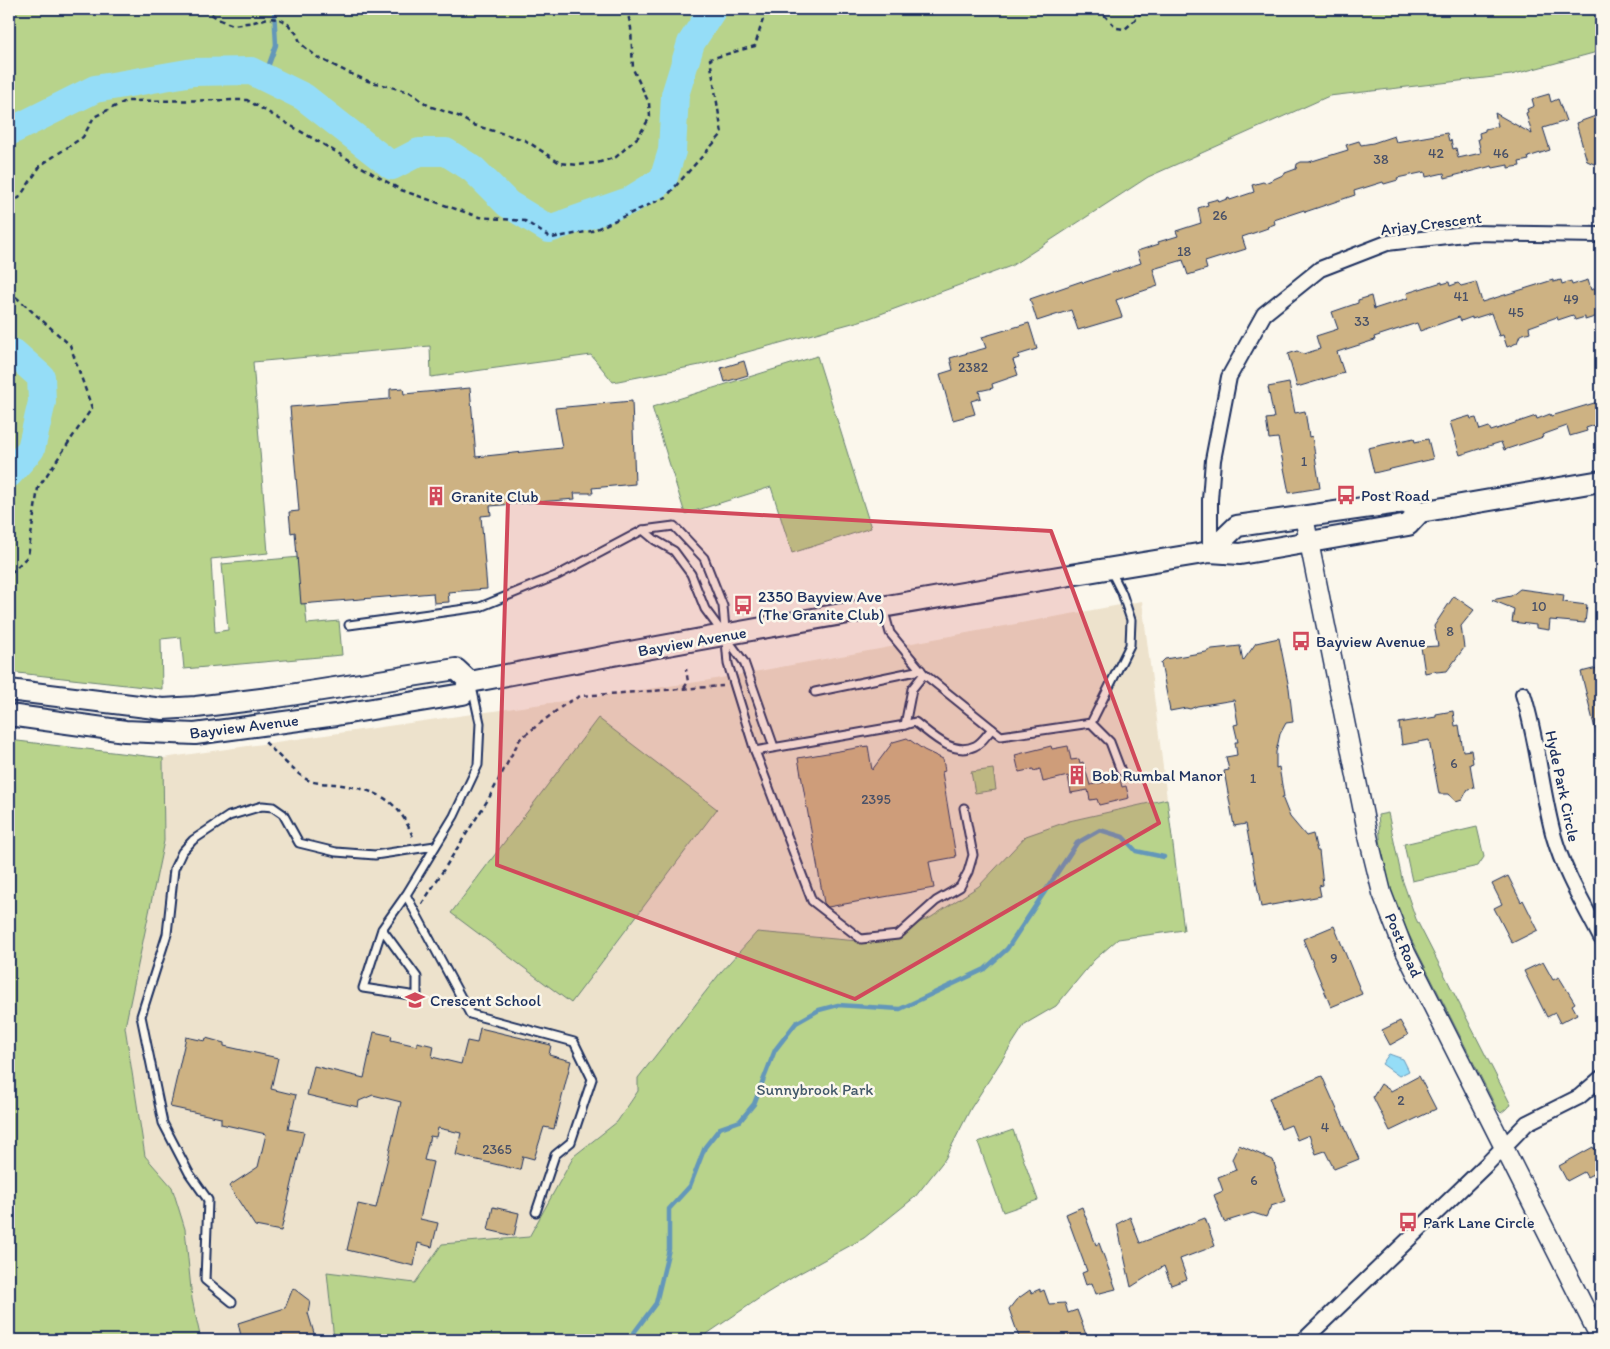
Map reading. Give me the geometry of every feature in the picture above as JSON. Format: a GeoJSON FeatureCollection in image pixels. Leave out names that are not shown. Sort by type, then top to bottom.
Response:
{"type":"FeatureCollection","features":[{"type":"Feature","properties":{"kind":"main road","name":"Bayview Avenue"},"geometry":{"type":"LineString","coordinates":[[9,716],[125,731],[195,734],[336,715],[463,694],[470,682],[882,606],[1210,552],[1240,554],[1408,525],[1420,512],[1601,481]]}},
{"type":"Feature","properties":{"kind":"main road"},"geometry":{"type":"LineString","coordinates":[[1210,552],[1236,526],[1405,502],[1420,512]]}},
{"type":"Feature","properties":{"kind":"main road","name":"Bayview Avenue"},"geometry":{"type":"LineString","coordinates":[[9,690],[163,709],[278,697],[456,669],[470,682]]}},
{"type":"Feature","properties":{"kind":"street","name":"Arjay Crescent"},"geometry":{"type":"LineString","coordinates":[[1210,552],[1210,500],[1213,460],[1229,377],[1264,314],[1320,269],[1387,243],[1473,232],[1601,235]]}},
{"type":"Feature","properties":{"kind":"street","name":"Post Road"},"geometry":{"type":"LineString","coordinates":[[1304,517],[1368,836],[1382,893],[1402,945],[1601,1340]]}},
{"type":"Feature","properties":{"kind":"street","name":"Hyde Park Circle"},"geometry":{"type":"LineString","coordinates":[[1522,694],[1532,722],[1554,837],[1566,870],[1601,938]]}},
{"type":"Feature","properties":{"kind":"street"},"geometry":{"type":"LineString","coordinates":[[1304,1340],[1527,1123],[1579,1097],[1601,1078]]}},
{"type":"Feature","properties":{"kind":"lane"},"geometry":{"type":"LineString","coordinates":[[349,625],[480,607],[558,575],[643,530],[674,526],[704,558],[723,606],[728,664],[755,751],[812,901],[861,939],[898,935],[936,901],[960,887],[968,872],[973,855],[964,808]]}},
{"type":"Feature","properties":{"kind":"lane"},"geometry":{"type":"LineString","coordinates":[[643,530],[655,540],[674,551],[691,574],[705,609],[744,662],[774,747]]}},
{"type":"Feature","properties":{"kind":"lane"},"geometry":{"type":"LineString","coordinates":[[1091,723],[1130,645],[1131,620],[1122,593],[1110,568]]}},
{"type":"Feature","properties":{"kind":"lane"},"geometry":{"type":"LineString","coordinates":[[882,606],[890,633],[923,672],[1001,736],[1091,723]]}},
{"type":"Feature","properties":{"kind":"lane"},"geometry":{"type":"LineString","coordinates":[[815,692],[923,672]]}},
{"type":"Feature","properties":{"kind":"lane"},"geometry":{"type":"LineString","coordinates":[[905,725],[912,689],[923,672]]}},
{"type":"Feature","properties":{"kind":"lane"},"geometry":{"type":"LineString","coordinates":[[382,930],[417,977],[417,996],[363,988],[382,930],[454,816],[478,765],[480,723],[470,682]]}},
{"type":"Feature","properties":{"kind":"lane"},"geometry":{"type":"LineString","coordinates":[[755,751],[915,722],[949,747],[959,748],[977,746],[992,729]]}},
{"type":"Feature","properties":{"kind":"lane"},"geometry":{"type":"LineString","coordinates":[[1091,723],[1110,742],[1121,771]]}},
{"type":"Feature","properties":{"kind":"lane"},"geometry":{"type":"LineString","coordinates":[[232,1302],[205,1280],[208,1200],[189,1173],[163,1123],[141,1016],[167,934],[174,870],[182,852],[193,840],[229,816],[262,806],[272,807],[282,814],[299,843],[336,852],[375,855],[435,846]]}},
{"type":"Feature","properties":{"kind":"lane"},"geometry":{"type":"LineString","coordinates":[[406,894],[470,1014],[574,1042],[592,1079],[571,1142],[555,1155],[536,1212]]}},
{"type":"Feature","properties":{"kind":"path"},"geometry":{"type":"LineString","coordinates":[[204,9],[220,20],[234,24],[254,22],[268,18],[286,22],[296,33],[301,44],[317,57],[347,72],[368,81],[410,92],[429,106],[458,116],[473,125],[525,140],[560,163],[578,165],[597,163],[616,157],[638,137],[650,117],[649,104],[633,69],[631,28],[628,14],[621,9]]}},
{"type":"Feature","properties":{"kind":"path"},"geometry":{"type":"LineString","coordinates":[[9,203],[19,198],[41,165],[84,137],[94,117],[126,101],[247,100],[401,190],[479,217],[526,221],[550,238],[592,230],[666,197],[722,134],[710,59],[755,46],[766,9]]}},
{"type":"Feature","properties":{"kind":"path"},"geometry":{"type":"LineString","coordinates":[[1098,9],[1118,28],[1125,29],[1134,22],[1144,9]]}},
{"type":"Feature","properties":{"kind":"path"},"geometry":{"type":"LineString","coordinates":[[9,291],[70,345],[92,408],[38,488],[28,556],[9,575]]}},
{"type":"Feature","properties":{"kind":"path"},"geometry":{"type":"LineString","coordinates":[[683,689],[688,682],[686,669]]}},
{"type":"Feature","properties":{"kind":"path"},"geometry":{"type":"LineString","coordinates":[[416,914],[489,798],[520,740],[565,704],[580,696],[735,686]]}},
{"type":"Feature","properties":{"kind":"path"},"geometry":{"type":"LineString","coordinates":[[264,741],[287,763],[309,780],[352,787],[378,794],[396,806],[408,824],[418,849]]}},
{"type":"Feature","properties":{"kind":"highlighted area"},"geometry":{"type":"Polygon","coordinates":[[[508,501],[1051,531],[1159,823],[855,999],[497,865],[508,501]]]}},
{"type":"Feature","properties":{"kind":"shaded area","name":"Crescent School"},"geometry":{"type":"Polygon","coordinates":[[[1142,601],[1167,799],[1069,821],[1027,836],[979,886],[930,918],[869,942],[757,932],[721,972],[638,1078],[638,1091],[617,1122],[574,1156],[529,1237],[442,1244],[415,1283],[328,1272],[334,1340],[201,1340],[192,1299],[185,1229],[172,1187],[145,1156],[125,1027],[164,841],[163,758],[704,681],[1142,601]]]}},
{"type":"Feature","properties":{"kind":"green space"},"geometry":{"type":"Polygon","coordinates":[[[9,9],[1601,9],[1601,51],[1511,75],[1329,96],[1148,177],[1011,266],[867,319],[700,365],[613,382],[591,355],[431,377],[430,346],[253,362],[268,553],[211,559],[215,632],[228,630],[222,564],[300,557],[307,624],[339,621],[342,655],[184,669],[181,637],[161,639],[162,689],[9,672],[9,9]]]}},
{"type":"Feature","properties":{"kind":"green space"},"geometry":{"type":"Polygon","coordinates":[[[817,356],[871,528],[792,553],[771,487],[685,514],[652,407],[817,356]]]}},
{"type":"Feature","properties":{"kind":"green space"},"geometry":{"type":"Polygon","coordinates":[[[598,718],[717,809],[571,1003],[451,913],[598,718]]]}},
{"type":"Feature","properties":{"kind":"green space"},"geometry":{"type":"Polygon","coordinates":[[[9,740],[163,758],[164,841],[125,1027],[145,1156],[172,1187],[185,1229],[192,1299],[201,1340],[9,1340],[9,740]]]}},
{"type":"Feature","properties":{"kind":"green space"},"geometry":{"type":"Polygon","coordinates":[[[993,769],[996,790],[975,793],[971,772],[993,769]]]}},
{"type":"Feature","properties":{"kind":"green space","name":"Sunnybrook Park"},"geometry":{"type":"Polygon","coordinates":[[[1167,799],[1184,930],[1118,939],[1094,960],[1056,1006],[1025,1024],[971,1108],[945,1159],[915,1197],[864,1238],[767,1293],[698,1340],[334,1340],[327,1272],[415,1283],[442,1244],[529,1237],[574,1156],[617,1122],[638,1091],[638,1078],[721,972],[757,932],[869,942],[930,918],[979,886],[1026,836],[1069,821],[1167,799]]]}},
{"type":"Feature","properties":{"kind":"green space"},"geometry":{"type":"Polygon","coordinates":[[[1388,813],[1402,879],[1416,919],[1511,1105],[1501,1113],[1497,1109],[1403,923],[1388,884],[1382,858],[1378,815],[1388,813]]]}},
{"type":"Feature","properties":{"kind":"green space"},"geometry":{"type":"Polygon","coordinates":[[[1477,827],[1484,857],[1478,866],[1412,881],[1404,844],[1477,827]]]}},
{"type":"Feature","properties":{"kind":"green space"},"geometry":{"type":"Polygon","coordinates":[[[1013,1130],[1038,1200],[1003,1212],[978,1142],[1013,1130]]]}},
{"type":"Feature","properties":{"kind":"water"},"geometry":{"type":"Polygon","coordinates":[[[1389,1054],[1403,1059],[1409,1071],[1399,1076],[1382,1064],[1389,1054]]]}},
{"type":"Feature","properties":{"kind":"building"},"geometry":{"type":"Polygon","coordinates":[[[1549,94],[1551,102],[1558,99],[1566,121],[1543,128],[1550,150],[1528,157],[1529,160],[1519,162],[1520,166],[1508,168],[1508,165],[1493,168],[1492,166],[1445,178],[1444,173],[1426,177],[1425,172],[1354,191],[1355,195],[1274,220],[1275,224],[1268,228],[1242,237],[1246,249],[1205,262],[1207,269],[1188,275],[1183,260],[1153,269],[1158,286],[1116,300],[1122,317],[1078,330],[1071,310],[1037,321],[1030,299],[1141,263],[1137,251],[1178,236],[1176,231],[1201,223],[1198,208],[1208,205],[1207,202],[1218,199],[1219,202],[1229,198],[1230,200],[1254,192],[1252,185],[1265,183],[1296,169],[1297,164],[1301,162],[1309,162],[1348,150],[1346,145],[1359,141],[1361,145],[1394,136],[1396,142],[1447,133],[1453,149],[1456,148],[1458,158],[1481,153],[1478,139],[1480,139],[1479,133],[1485,131],[1485,129],[1498,126],[1495,113],[1532,134],[1526,113],[1528,112],[1527,109],[1534,106],[1532,99],[1549,94]]]}},
{"type":"Feature","properties":{"kind":"building"},"geometry":{"type":"Polygon","coordinates":[[[1601,114],[1601,158],[1594,164],[1587,161],[1576,123],[1601,114]]]}},
{"type":"Feature","properties":{"kind":"building"},"geometry":{"type":"Polygon","coordinates":[[[1553,280],[1553,282],[1561,280],[1562,284],[1571,281],[1572,285],[1588,280],[1591,290],[1601,286],[1601,315],[1585,320],[1585,317],[1575,320],[1573,315],[1558,320],[1557,317],[1529,327],[1530,332],[1520,335],[1517,343],[1507,347],[1503,335],[1499,336],[1491,313],[1461,321],[1459,317],[1420,331],[1417,323],[1374,337],[1375,340],[1337,352],[1344,373],[1297,387],[1288,354],[1297,351],[1303,354],[1320,349],[1316,336],[1338,329],[1332,312],[1358,303],[1358,300],[1371,296],[1374,309],[1408,298],[1407,293],[1442,282],[1442,284],[1449,282],[1450,286],[1458,283],[1461,286],[1476,282],[1482,302],[1553,280]]]}},
{"type":"Feature","properties":{"kind":"building"},"geometry":{"type":"Polygon","coordinates":[[[1029,323],[1037,349],[1018,355],[1019,358],[1013,360],[1018,375],[992,384],[993,388],[979,391],[981,398],[971,401],[975,414],[953,420],[940,374],[953,370],[950,358],[986,348],[982,337],[1029,323]]]}},
{"type":"Feature","properties":{"kind":"building"},"geometry":{"type":"Polygon","coordinates":[[[744,361],[748,375],[725,382],[721,368],[744,361]]]}},
{"type":"Feature","properties":{"kind":"building"},"geometry":{"type":"Polygon","coordinates":[[[1289,383],[1295,413],[1305,411],[1309,437],[1312,436],[1320,488],[1289,493],[1278,438],[1269,439],[1266,419],[1274,418],[1268,387],[1289,383]]]}},
{"type":"Feature","properties":{"kind":"building","name":"Granite Club"},"geometry":{"type":"Polygon","coordinates":[[[403,388],[404,394],[470,388],[476,457],[562,448],[555,408],[632,401],[635,484],[592,488],[593,493],[574,493],[575,499],[490,506],[491,515],[481,516],[487,589],[448,592],[449,602],[434,603],[433,593],[301,604],[295,532],[291,533],[289,512],[299,511],[290,407],[390,399],[390,389],[403,388]]]}},
{"type":"Feature","properties":{"kind":"building"},"geometry":{"type":"Polygon","coordinates":[[[1601,401],[1601,423],[1586,428],[1587,431],[1570,436],[1567,426],[1542,435],[1543,437],[1504,450],[1501,442],[1460,455],[1450,422],[1470,416],[1471,419],[1476,418],[1480,430],[1489,427],[1491,431],[1536,416],[1537,419],[1550,414],[1551,416],[1601,401]]]}},
{"type":"Feature","properties":{"kind":"building"},"geometry":{"type":"Polygon","coordinates":[[[1414,438],[1415,442],[1428,439],[1433,459],[1374,473],[1368,448],[1414,438]]]}},
{"type":"Feature","properties":{"kind":"building"},"geometry":{"type":"Polygon","coordinates":[[[1520,589],[1564,595],[1563,602],[1587,605],[1585,623],[1550,620],[1549,630],[1536,628],[1536,625],[1512,622],[1514,609],[1492,600],[1511,596],[1520,589]]]}},
{"type":"Feature","properties":{"kind":"building"},"geometry":{"type":"Polygon","coordinates":[[[1454,596],[1474,610],[1461,626],[1464,648],[1447,671],[1425,673],[1421,647],[1438,646],[1434,626],[1454,596]]]}},
{"type":"Feature","properties":{"kind":"building"},"geometry":{"type":"Polygon","coordinates":[[[1279,638],[1289,688],[1293,722],[1286,723],[1280,734],[1276,752],[1276,768],[1279,767],[1284,797],[1282,797],[1290,817],[1306,836],[1313,834],[1317,851],[1319,851],[1323,885],[1319,886],[1321,896],[1261,907],[1246,824],[1234,826],[1224,771],[1229,770],[1226,757],[1237,755],[1235,742],[1238,742],[1234,725],[1238,724],[1234,700],[1170,711],[1161,663],[1165,659],[1206,652],[1212,649],[1240,646],[1243,661],[1256,643],[1279,638]]]}},
{"type":"Feature","properties":{"kind":"building"},"geometry":{"type":"Polygon","coordinates":[[[1601,667],[1601,737],[1597,737],[1581,672],[1601,667]]]}},
{"type":"Feature","properties":{"kind":"building"},"geometry":{"type":"Polygon","coordinates":[[[1453,711],[1455,726],[1459,725],[1463,751],[1471,750],[1473,763],[1470,764],[1474,788],[1468,789],[1462,800],[1456,802],[1449,794],[1439,794],[1429,740],[1402,745],[1399,723],[1436,717],[1436,714],[1453,711]]]}},
{"type":"Feature","properties":{"kind":"building"},"geometry":{"type":"Polygon","coordinates":[[[907,738],[924,750],[943,759],[945,771],[942,772],[956,857],[929,862],[934,888],[828,907],[824,903],[798,758],[868,746],[872,770],[893,742],[907,738]]]}},
{"type":"Feature","properties":{"kind":"building","name":"Bob Rumbal Manor"},"geometry":{"type":"Polygon","coordinates":[[[1051,746],[1052,749],[1068,746],[1071,760],[1079,759],[1080,763],[1083,762],[1090,785],[1120,779],[1122,787],[1126,786],[1129,798],[1099,805],[1097,799],[1090,800],[1088,790],[1071,793],[1068,776],[1043,782],[1040,769],[1019,772],[1015,755],[1051,746]]]}},
{"type":"Feature","properties":{"kind":"building"},"geometry":{"type":"Polygon","coordinates":[[[1508,876],[1538,930],[1512,943],[1494,908],[1502,904],[1492,884],[1508,876]]]}},
{"type":"Feature","properties":{"kind":"building"},"geometry":{"type":"Polygon","coordinates":[[[1334,926],[1362,994],[1331,1007],[1303,939],[1334,926]]]}},
{"type":"Feature","properties":{"kind":"building"},"geometry":{"type":"Polygon","coordinates":[[[1543,962],[1553,980],[1559,977],[1575,1003],[1572,1005],[1577,1014],[1560,1023],[1555,1013],[1547,1017],[1524,971],[1543,962]]]}},
{"type":"Feature","properties":{"kind":"building"},"geometry":{"type":"Polygon","coordinates":[[[1400,1021],[1408,1035],[1390,1045],[1382,1030],[1400,1021]]]}},
{"type":"Feature","properties":{"kind":"building"},"geometry":{"type":"Polygon","coordinates":[[[480,1028],[551,1045],[549,1055],[571,1061],[554,1129],[544,1127],[534,1159],[523,1156],[520,1170],[456,1155],[461,1133],[438,1128],[436,1137],[430,1136],[424,1160],[433,1162],[420,1219],[438,1223],[432,1247],[418,1243],[414,1266],[347,1250],[358,1204],[376,1208],[401,1102],[373,1095],[359,1101],[358,1107],[307,1095],[314,1066],[364,1078],[374,1032],[392,1036],[391,1040],[417,1046],[417,1042],[434,1046],[432,1057],[461,1064],[467,1041],[477,1043],[480,1028]]]}},
{"type":"Feature","properties":{"kind":"building"},"geometry":{"type":"Polygon","coordinates":[[[186,1037],[205,1041],[206,1038],[224,1043],[224,1046],[278,1058],[271,1089],[296,1095],[288,1129],[304,1132],[281,1231],[255,1226],[229,1186],[258,1167],[266,1134],[221,1124],[221,1118],[170,1107],[186,1037]]]}},
{"type":"Feature","properties":{"kind":"building"},"geometry":{"type":"Polygon","coordinates":[[[1322,1076],[1359,1159],[1334,1169],[1325,1151],[1316,1154],[1309,1135],[1297,1140],[1291,1125],[1281,1129],[1269,1098],[1322,1076]]]}},
{"type":"Feature","properties":{"kind":"building"},"geometry":{"type":"Polygon","coordinates":[[[1419,1076],[1436,1109],[1390,1131],[1373,1097],[1381,1084],[1391,1091],[1419,1076]]]}},
{"type":"Feature","properties":{"kind":"building"},"geometry":{"type":"Polygon","coordinates":[[[1239,1145],[1273,1160],[1286,1201],[1271,1206],[1266,1217],[1253,1213],[1224,1222],[1214,1195],[1223,1191],[1218,1177],[1236,1170],[1232,1159],[1239,1145]]]}},
{"type":"Feature","properties":{"kind":"building"},"geometry":{"type":"Polygon","coordinates":[[[1601,1145],[1601,1170],[1587,1177],[1584,1172],[1567,1181],[1559,1166],[1593,1147],[1594,1149],[1601,1145]]]}},
{"type":"Feature","properties":{"kind":"building"},"geometry":{"type":"Polygon","coordinates":[[[493,1207],[519,1213],[514,1236],[488,1230],[493,1207]]]}},
{"type":"Feature","properties":{"kind":"building"},"geometry":{"type":"Polygon","coordinates":[[[1082,1207],[1096,1245],[1099,1243],[1116,1289],[1096,1294],[1092,1283],[1086,1285],[1082,1273],[1087,1271],[1066,1214],[1082,1207]]]}},
{"type":"Feature","properties":{"kind":"building"},"geometry":{"type":"Polygon","coordinates":[[[1130,1217],[1140,1243],[1205,1218],[1215,1246],[1180,1259],[1187,1279],[1171,1285],[1164,1266],[1131,1287],[1117,1224],[1130,1217]]]}},
{"type":"Feature","properties":{"kind":"building"},"geometry":{"type":"Polygon","coordinates":[[[293,1288],[310,1301],[308,1313],[316,1340],[242,1340],[238,1323],[285,1308],[293,1288]]]}},
{"type":"Feature","properties":{"kind":"building"},"geometry":{"type":"Polygon","coordinates":[[[1040,1289],[1040,1292],[1044,1290],[1049,1304],[1065,1303],[1068,1313],[1077,1310],[1088,1340],[1020,1340],[1009,1309],[1016,1300],[1030,1290],[1031,1293],[1040,1289]]]}},
{"type":"Feature","properties":{"kind":"waterway"},"geometry":{"type":"LineString","coordinates":[[264,78],[276,45],[274,9]]}},
{"type":"Feature","properties":{"kind":"waterway"},"geometry":{"type":"LineString","coordinates":[[9,132],[95,89],[193,72],[251,71],[304,97],[392,166],[419,152],[446,152],[473,169],[508,204],[549,229],[629,201],[663,180],[672,151],[675,95],[691,43],[713,9]]}},
{"type":"Feature","properties":{"kind":"waterway"},"geometry":{"type":"LineString","coordinates":[[9,353],[14,353],[41,377],[42,402],[31,449],[9,474]]}},
{"type":"Feature","properties":{"kind":"waterway"},"geometry":{"type":"LineString","coordinates":[[626,1340],[633,1334],[656,1303],[669,1249],[669,1209],[690,1186],[705,1147],[720,1128],[740,1121],[754,1104],[775,1050],[796,1023],[819,1010],[838,1005],[900,1009],[985,969],[1007,949],[1077,843],[1100,830],[1123,837],[1136,851],[1164,857]]}},
{"type":"Feature","properties":{"kind":"place","name":"Post Road"},"geometry":{"type":"Point","coordinates":[1346,495]}},
{"type":"Feature","properties":{"kind":"place","name":"Granite Club"},"geometry":{"type":"Point","coordinates":[436,496]}},
{"type":"Feature","properties":{"kind":"place","name":"2350 Bayview Ave (The Granite Club)"},"geometry":{"type":"Point","coordinates":[743,605]}},
{"type":"Feature","properties":{"kind":"place","name":"Bayview Avenue"},"geometry":{"type":"Point","coordinates":[1301,641]}},
{"type":"Feature","properties":{"kind":"place","name":"Bob Rumbal Manor"},"geometry":{"type":"Point","coordinates":[1077,775]}},
{"type":"Feature","properties":{"kind":"place","name":"Crescent School"},"geometry":{"type":"Point","coordinates":[415,1000]}},
{"type":"Feature","properties":{"kind":"place","name":"Park Lane Circle"},"geometry":{"type":"Point","coordinates":[1408,1222]}}]}
